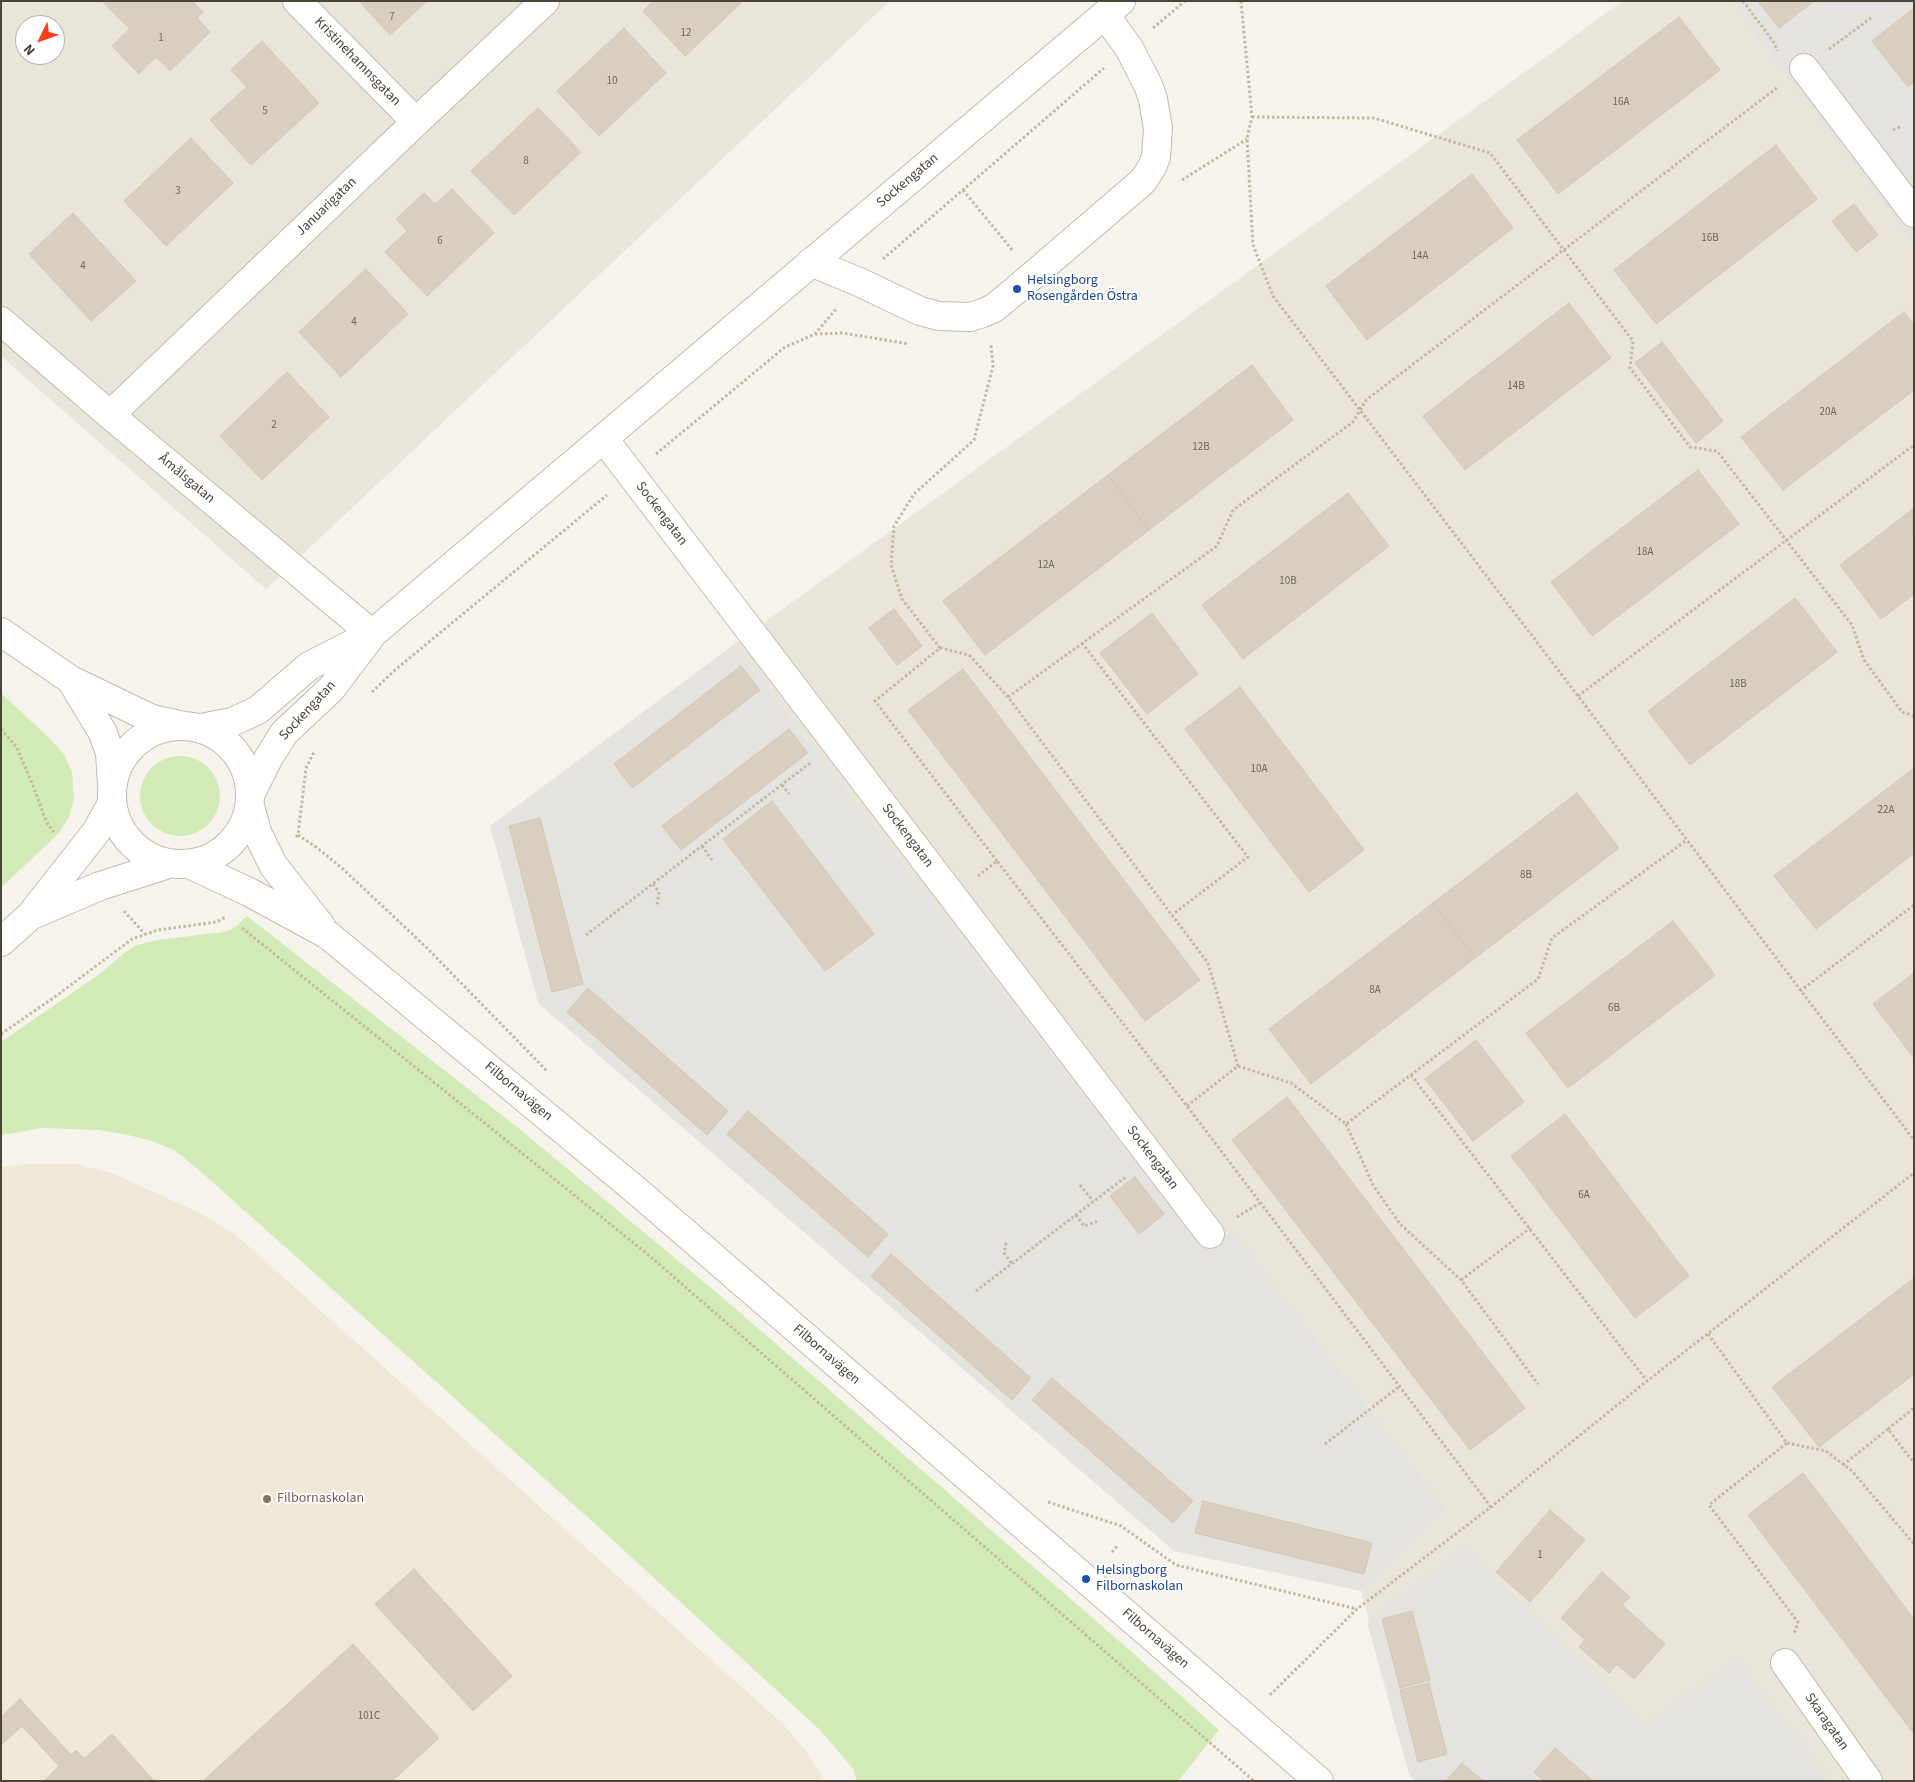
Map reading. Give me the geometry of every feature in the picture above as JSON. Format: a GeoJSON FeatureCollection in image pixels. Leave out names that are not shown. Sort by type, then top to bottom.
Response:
{"type":"FeatureCollection","features":[{"type":"Feature","properties":{"kind":"street","name":"Kristinehamnsgatan"},"geometry":{"type":"LineString","coordinates":[[298,1],[416,122]]}},
{"type":"Feature","properties":{"kind":"street","name":"Januarigatan"},"geometry":{"type":"LineString","coordinates":[[110,415],[545,1]]}},
{"type":"Feature","properties":{"kind":"street"},"geometry":{"type":"LineString","coordinates":[[811,262],[920,311],[940,316],[970,317],[994,308],[1143,181],[1156,157],[1158,129],[1153,99],[1113,8]]}},
{"type":"Feature","properties":{"kind":"street","name":"Sockengatan"},"geometry":{"type":"LineString","coordinates":[[191,727],[232,722],[258,710],[309,666],[372,634],[1113,8]]}},
{"type":"Feature","properties":{"kind":"street"},"geometry":{"type":"LineString","coordinates":[[1797,73],[1910,199]]}},
{"type":"Feature","properties":{"kind":"street","name":"Åmålsgatan"},"geometry":{"type":"LineString","coordinates":[[1,321],[110,415],[372,634]]}},
{"type":"Feature","properties":{"kind":"street","name":"Sockengatan"},"geometry":{"type":"LineString","coordinates":[[604,439],[1210,1234]]}},
{"type":"Feature","properties":{"kind":"street","name":"Filbornavägen"},"geometry":{"type":"LineString","coordinates":[[1,632],[71,680],[152,719],[191,727],[217,735],[231,746],[242,760],[248,776],[257,832],[273,865],[328,935]]}},
{"type":"Feature","properties":{"kind":"street","name":"Sockengatan"},"geometry":{"type":"LineString","coordinates":[[251,800],[268,757],[284,734],[331,689],[372,634]]}},
{"type":"Feature","properties":{"kind":"street","name":"Filbornavägen"},"geometry":{"type":"LineString","coordinates":[[71,680],[103,733],[110,753],[112,794],[116,820],[125,836],[137,849],[152,858],[179,864],[249,892],[328,935],[638,1192],[1320,1781]]}},
{"type":"Feature","properties":{"kind":"street"},"geometry":{"type":"LineString","coordinates":[[1,942],[30,916],[96,832],[112,794],[118,766],[128,750],[144,736],[161,728],[191,727]]}},
{"type":"Feature","properties":{"kind":"street"},"geometry":{"type":"LineString","coordinates":[[30,916],[100,886],[179,864],[211,858],[230,846],[243,828],[251,800]]}},
{"type":"Feature","properties":{"kind":"street","name":"Skaragatan"},"geometry":{"type":"LineString","coordinates":[[1785,1663],[1868,1781]]}},
{"type":"Feature","properties":{"kind":"path"},"geometry":{"type":"LineString","coordinates":[[366,698],[395,670],[785,347],[815,334],[859,282],[963,190],[1185,1]]}},
{"type":"Feature","properties":{"kind":"path"},"geometry":{"type":"LineString","coordinates":[[1241,1],[1252,117],[1247,138],[1253,245],[1273,296],[1914,1140]]}},
{"type":"Feature","properties":{"kind":"path"},"geometry":{"type":"LineString","coordinates":[[1743,1],[1775,44],[1780,64],[1797,73]]}},
{"type":"Feature","properties":{"kind":"path"},"geometry":{"type":"LineString","coordinates":[[1008,697],[1217,546],[1234,510],[1353,422],[1366,400],[1871,18]]}},
{"type":"Feature","properties":{"kind":"path"},"geometry":{"type":"LineString","coordinates":[[1252,117],[1374,118],[1490,153],[1633,341],[1630,368],[1690,446],[1717,451],[1852,626],[1864,660],[1902,712],[1914,716]]}},
{"type":"Feature","properties":{"kind":"path"},"geometry":{"type":"LineString","coordinates":[[963,190],[1016,256]]}},
{"type":"Feature","properties":{"kind":"path"},"geometry":{"type":"LineString","coordinates":[[991,345],[993,366],[974,440],[914,494],[894,526],[891,565],[902,599],[940,648],[969,655],[1008,697],[1208,963],[1238,1066]]}},
{"type":"Feature","properties":{"kind":"path"},"geometry":{"type":"LineString","coordinates":[[1578,696],[1787,542],[1914,445]]}},
{"type":"Feature","properties":{"kind":"path"},"geometry":{"type":"LineString","coordinates":[[1082,643],[1248,856],[1172,914]]}},
{"type":"Feature","properties":{"kind":"path"},"geometry":{"type":"LineString","coordinates":[[940,648],[875,701],[1187,1106],[1491,1507]]}},
{"type":"Feature","properties":{"kind":"path"},"geometry":{"type":"LineString","coordinates":[[586,935],[835,743]]}},
{"type":"Feature","properties":{"kind":"path"},"geometry":{"type":"LineString","coordinates":[[273,865],[298,835],[306,768],[319,746]]}},
{"type":"Feature","properties":{"kind":"path"},"geometry":{"type":"LineString","coordinates":[[782,785],[789,794]]}},
{"type":"Feature","properties":{"kind":"path"},"geometry":{"type":"LineString","coordinates":[[298,835],[343,869],[425,946],[549,1074]]}},
{"type":"Feature","properties":{"kind":"path"},"geometry":{"type":"LineString","coordinates":[[1346,1124],[1538,979],[1552,938],[1687,840]]}},
{"type":"Feature","properties":{"kind":"path"},"geometry":{"type":"LineString","coordinates":[[702,846],[712,860]]}},
{"type":"Feature","properties":{"kind":"path"},"geometry":{"type":"LineString","coordinates":[[952,895],[998,861]]}},
{"type":"Feature","properties":{"kind":"path"},"geometry":{"type":"LineString","coordinates":[[653,884],[659,892],[657,905]]}},
{"type":"Feature","properties":{"kind":"path"},"geometry":{"type":"LineString","coordinates":[[1,1034],[56,996],[132,939],[158,930],[216,922],[228,916],[249,892]]}},
{"type":"Feature","properties":{"kind":"path"},"geometry":{"type":"LineString","coordinates":[[1800,992],[1914,905]]}},
{"type":"Feature","properties":{"kind":"path"},"geometry":{"type":"LineString","coordinates":[[236,922],[646,1252],[1254,1781]]}},
{"type":"Feature","properties":{"kind":"path"},"geometry":{"type":"LineString","coordinates":[[1187,1106],[1238,1066]]}},
{"type":"Feature","properties":{"kind":"path"},"geometry":{"type":"LineString","coordinates":[[1238,1066],[1291,1083],[1346,1124],[1373,1185],[1400,1224],[1461,1280],[1538,1384]]}},
{"type":"Feature","properties":{"kind":"path"},"geometry":{"type":"LineString","coordinates":[[1410,1075],[1648,1380]]}},
{"type":"Feature","properties":{"kind":"path"},"geometry":{"type":"LineString","coordinates":[[976,1291],[1151,1157]]}},
{"type":"Feature","properties":{"kind":"path"},"geometry":{"type":"LineString","coordinates":[[1264,1701],[1357,1610],[1491,1507],[1648,1380],[1914,1173]]}},
{"type":"Feature","properties":{"kind":"path"},"geometry":{"type":"LineString","coordinates":[[1080,1185],[1093,1201]]}},
{"type":"Feature","properties":{"kind":"path"},"geometry":{"type":"LineString","coordinates":[[1076,1215],[1084,1226],[1098,1221]]}},
{"type":"Feature","properties":{"kind":"path"},"geometry":{"type":"LineString","coordinates":[[1461,1280],[1530,1228]]}},
{"type":"Feature","properties":{"kind":"path"},"geometry":{"type":"LineString","coordinates":[[1006,1243],[1004,1253],[1012,1264]]}},
{"type":"Feature","properties":{"kind":"path"},"geometry":{"type":"LineString","coordinates":[[1708,1334],[1787,1443],[1826,1451],[1852,1471],[1914,1544]]}},
{"type":"Feature","properties":{"kind":"path"},"geometry":{"type":"LineString","coordinates":[[1325,1444],[1400,1386]]}},
{"type":"Feature","properties":{"kind":"path"},"geometry":{"type":"LineString","coordinates":[[1843,1465],[1914,1408]]}},
{"type":"Feature","properties":{"kind":"path"},"geometry":{"type":"LineString","coordinates":[[1888,1429],[1914,1463]]}},
{"type":"Feature","properties":{"kind":"path"},"geometry":{"type":"LineString","coordinates":[[1785,1663],[1798,1622],[1709,1505],[1787,1443]]}},
{"type":"Feature","properties":{"kind":"path"},"geometry":{"type":"LineString","coordinates":[[1046,1501],[1121,1526],[1176,1565],[1357,1610]]}},
{"type":"Feature","properties":{"kind":"path"},"geometry":{"type":"LineString","coordinates":[[1112,1552],[1118,1545]]}},
{"type":"Feature","properties":{"kind":"shaded area"},"geometry":{"type":"Polygon","coordinates":[[[1,1],[890,1],[266,589],[1,356],[1,1]]]}},
{"type":"Feature","properties":{"kind":"shaded area"},"geometry":{"type":"Polygon","coordinates":[[[1623,1],[1729,1],[1914,245],[1914,1781],[1414,1781],[1361,1591],[1446,1509],[1241,1241],[1161,1194],[733,645],[1623,1]]]}},
{"type":"Feature","properties":{"kind":"shaded area"},"geometry":{"type":"Polygon","coordinates":[[[1729,1],[1914,1],[1914,245],[1729,1]]]}},
{"type":"Feature","properties":{"kind":"shaded area"},"geometry":{"type":"Polygon","coordinates":[[[733,645],[1161,1194],[1241,1241],[1446,1509],[1361,1591],[1174,1551],[538,1003],[490,826],[733,645]]]}},
{"type":"Feature","properties":{"kind":"shaded area","name":"Filbornaskolan"},"geometry":{"type":"Polygon","coordinates":[[[27,1164],[76,1164],[114,1174],[200,1213],[236,1235],[783,1724],[805,1750],[825,1781],[1,1781],[1,1167],[27,1164]]]}},
{"type":"Feature","properties":{"kind":"shaded area"},"geometry":{"type":"Polygon","coordinates":[[[1465,1548],[1645,1724],[1736,1659],[1831,1781],[1415,1781],[1409,1775],[1367,1622],[1465,1548]]]}},
{"type":"Feature","properties":{"kind":"green space"},"geometry":{"type":"Polygon","coordinates":[[[1,693],[64,754],[72,772],[74,800],[69,817],[59,833],[1,888],[1,693]]]}},
{"type":"Feature","properties":{"kind":"green space"},"geometry":{"type":"Polygon","coordinates":[[[180,756],[195,759],[208,768],[217,781],[220,796],[217,811],[208,824],[195,833],[180,836],[165,833],[152,824],[143,811],[140,796],[143,781],[152,768],[165,759],[180,756]]]}},
{"type":"Feature","properties":{"kind":"green space"},"geometry":{"type":"Polygon","coordinates":[[[247,916],[517,1127],[723,1298],[1133,1653],[1219,1730],[1178,1781],[857,1781],[854,1770],[820,1730],[593,1522],[199,1170],[174,1150],[152,1141],[98,1130],[42,1128],[1,1135],[1,1042],[101,973],[134,946],[157,940],[224,932],[234,928],[247,916]]]}},
{"type":"Feature","properties":{"kind":"building"},"geometry":{"type":"Polygon","coordinates":[[[102,1],[192,1],[203,12],[197,18],[210,32],[170,71],[156,57],[139,74],[112,46],[130,29],[102,1]]]}},
{"type":"Feature","properties":{"kind":"building"},"geometry":{"type":"Polygon","coordinates":[[[359,1],[427,1],[390,35],[359,1]]]}},
{"type":"Feature","properties":{"kind":"building"},"geometry":{"type":"Polygon","coordinates":[[[653,1],[743,1],[685,56],[643,11],[653,1]]]}},
{"type":"Feature","properties":{"kind":"building"},"geometry":{"type":"Polygon","coordinates":[[[1761,1],[1814,1],[1779,28],[1759,3],[1761,1]]]}},
{"type":"Feature","properties":{"kind":"building"},"geometry":{"type":"Polygon","coordinates":[[[1914,8],[1914,82],[1908,87],[1872,41],[1914,8]]]}},
{"type":"Feature","properties":{"kind":"building"},"geometry":{"type":"Polygon","coordinates":[[[1679,17],[1720,70],[1558,194],[1517,140],[1679,17]]]}},
{"type":"Feature","properties":{"kind":"building"},"geometry":{"type":"Polygon","coordinates":[[[624,28],[666,73],[599,136],[557,91],[624,28]]]}},
{"type":"Feature","properties":{"kind":"building"},"geometry":{"type":"Polygon","coordinates":[[[262,41],[319,103],[251,165],[210,120],[247,87],[231,70],[262,41]]]}},
{"type":"Feature","properties":{"kind":"building"},"geometry":{"type":"Polygon","coordinates":[[[538,108],[581,152],[514,215],[471,171],[538,108]]]}},
{"type":"Feature","properties":{"kind":"building"},"geometry":{"type":"Polygon","coordinates":[[[191,138],[233,183],[166,246],[124,201],[191,138]]]}},
{"type":"Feature","properties":{"kind":"building"},"geometry":{"type":"Polygon","coordinates":[[[1776,145],[1817,199],[1656,324],[1614,270],[1776,145]]]}},
{"type":"Feature","properties":{"kind":"building"},"geometry":{"type":"Polygon","coordinates":[[[1472,174],[1513,228],[1367,340],[1326,286],[1472,174]]]}},
{"type":"Feature","properties":{"kind":"building"},"geometry":{"type":"Polygon","coordinates":[[[452,189],[494,233],[427,296],[385,252],[407,231],[396,219],[424,193],[435,204],[452,189]]]}},
{"type":"Feature","properties":{"kind":"building"},"geometry":{"type":"Polygon","coordinates":[[[1854,204],[1878,235],[1856,252],[1832,221],[1854,204]]]}},
{"type":"Feature","properties":{"kind":"building"},"geometry":{"type":"Polygon","coordinates":[[[73,213],[136,281],[91,321],[29,254],[73,213]]]}},
{"type":"Feature","properties":{"kind":"building"},"geometry":{"type":"Polygon","coordinates":[[[366,269],[408,314],[341,377],[299,332],[366,269]]]}},
{"type":"Feature","properties":{"kind":"building"},"geometry":{"type":"Polygon","coordinates":[[[1569,303],[1611,358],[1465,470],[1423,416],[1569,303]]]}},
{"type":"Feature","properties":{"kind":"building"},"geometry":{"type":"Polygon","coordinates":[[[1904,312],[1914,325],[1914,390],[1783,490],[1741,437],[1904,312]]]}},
{"type":"Feature","properties":{"kind":"building"},"geometry":{"type":"Polygon","coordinates":[[[1662,342],[1723,421],[1696,443],[1635,363],[1662,342]]]}},
{"type":"Feature","properties":{"kind":"building"},"geometry":{"type":"Polygon","coordinates":[[[1252,365],[1293,420],[1149,530],[1108,475],[1252,365]]]}},
{"type":"Feature","properties":{"kind":"building"},"geometry":{"type":"Polygon","coordinates":[[[287,372],[329,417],[262,480],[220,436],[287,372]]]}},
{"type":"Feature","properties":{"kind":"building"},"geometry":{"type":"Polygon","coordinates":[[[1698,470],[1739,524],[1592,636],[1551,582],[1698,470]]]}},
{"type":"Feature","properties":{"kind":"building"},"geometry":{"type":"Polygon","coordinates":[[[1108,475],[1149,530],[985,655],[943,601],[1108,475]]]}},
{"type":"Feature","properties":{"kind":"building"},"geometry":{"type":"Polygon","coordinates":[[[1348,493],[1389,546],[1243,659],[1202,605],[1348,493]]]}},
{"type":"Feature","properties":{"kind":"building"},"geometry":{"type":"Polygon","coordinates":[[[1913,509],[1914,594],[1881,619],[1840,565],[1913,509]]]}},
{"type":"Feature","properties":{"kind":"building"},"geometry":{"type":"Polygon","coordinates":[[[1795,598],[1837,652],[1690,765],[1648,711],[1795,598]]]}},
{"type":"Feature","properties":{"kind":"building"},"geometry":{"type":"Polygon","coordinates":[[[894,609],[922,646],[897,665],[869,628],[894,609]]]}},
{"type":"Feature","properties":{"kind":"building"},"geometry":{"type":"Polygon","coordinates":[[[1152,613],[1198,674],[1147,714],[1100,653],[1152,613]]]}},
{"type":"Feature","properties":{"kind":"building"},"geometry":{"type":"Polygon","coordinates":[[[741,666],[760,690],[632,788],[614,764],[741,666]]]}},
{"type":"Feature","properties":{"kind":"building"},"geometry":{"type":"Polygon","coordinates":[[[963,669],[1200,980],[1145,1021],[908,710],[963,669]]]}},
{"type":"Feature","properties":{"kind":"building"},"geometry":{"type":"Polygon","coordinates":[[[1240,687],[1364,850],[1309,892],[1185,729],[1240,687]]]}},
{"type":"Feature","properties":{"kind":"building"},"geometry":{"type":"Polygon","coordinates":[[[789,729],[808,753],[681,850],[662,826],[789,729]]]}},
{"type":"Feature","properties":{"kind":"building"},"geometry":{"type":"Polygon","coordinates":[[[1914,768],[1914,853],[1816,929],[1774,876],[1914,768]]]}},
{"type":"Feature","properties":{"kind":"building"},"geometry":{"type":"Polygon","coordinates":[[[1577,793],[1619,848],[1475,958],[1433,903],[1577,793]]]}},
{"type":"Feature","properties":{"kind":"building"},"geometry":{"type":"Polygon","coordinates":[[[772,801],[874,934],[825,971],[723,839],[772,801]]]}},
{"type":"Feature","properties":{"kind":"building"},"geometry":{"type":"Polygon","coordinates":[[[540,818],[583,984],[552,992],[509,826],[540,818]]]}},
{"type":"Feature","properties":{"kind":"building"},"geometry":{"type":"Polygon","coordinates":[[[1433,903],[1475,958],[1311,1084],[1269,1029],[1433,903]]]}},
{"type":"Feature","properties":{"kind":"building"},"geometry":{"type":"Polygon","coordinates":[[[1673,921],[1715,975],[1568,1088],[1526,1033],[1673,921]]]}},
{"type":"Feature","properties":{"kind":"building"},"geometry":{"type":"Polygon","coordinates":[[[1914,973],[1914,1058],[1873,1004],[1914,973]]]}},
{"type":"Feature","properties":{"kind":"building"},"geometry":{"type":"Polygon","coordinates":[[[588,988],[728,1111],[707,1135],[567,1012],[588,988]]]}},
{"type":"Feature","properties":{"kind":"building"},"geometry":{"type":"Polygon","coordinates":[[[1476,1040],[1524,1102],[1473,1141],[1425,1079],[1476,1040]]]}},
{"type":"Feature","properties":{"kind":"building"},"geometry":{"type":"Polygon","coordinates":[[[1287,1097],[1525,1408],[1470,1450],[1232,1140],[1287,1097]]]}},
{"type":"Feature","properties":{"kind":"building"},"geometry":{"type":"Polygon","coordinates":[[[748,1111],[888,1234],[868,1257],[727,1134],[748,1111]]]}},
{"type":"Feature","properties":{"kind":"building"},"geometry":{"type":"Polygon","coordinates":[[[1565,1114],[1689,1276],[1635,1318],[1511,1156],[1565,1114]]]}},
{"type":"Feature","properties":{"kind":"building"},"geometry":{"type":"Polygon","coordinates":[[[1135,1177],[1164,1214],[1139,1234],[1110,1196],[1135,1177]]]}},
{"type":"Feature","properties":{"kind":"building"},"geometry":{"type":"Polygon","coordinates":[[[891,1254],[1031,1378],[1012,1400],[871,1276],[891,1254]]]}},
{"type":"Feature","properties":{"kind":"building"},"geometry":{"type":"Polygon","coordinates":[[[1914,1278],[1914,1374],[1819,1447],[1772,1387],[1914,1278]]]}},
{"type":"Feature","properties":{"kind":"building"},"geometry":{"type":"Polygon","coordinates":[[[1052,1378],[1193,1501],[1173,1523],[1032,1400],[1052,1378]]]}},
{"type":"Feature","properties":{"kind":"building"},"geometry":{"type":"Polygon","coordinates":[[[1803,1473],[1914,1619],[1914,1734],[1748,1515],[1803,1473]]]}},
{"type":"Feature","properties":{"kind":"building"},"geometry":{"type":"Polygon","coordinates":[[[1203,1501],[1372,1543],[1364,1574],[1195,1533],[1203,1501]]]}},
{"type":"Feature","properties":{"kind":"building"},"geometry":{"type":"Polygon","coordinates":[[[1550,1510],[1585,1540],[1530,1602],[1496,1572],[1550,1510]]]}},
{"type":"Feature","properties":{"kind":"building"},"geometry":{"type":"Polygon","coordinates":[[[414,1569],[512,1676],[473,1711],[375,1604],[414,1569]]]}},
{"type":"Feature","properties":{"kind":"building"},"geometry":{"type":"Polygon","coordinates":[[[1602,1572],[1630,1597],[1622,1605],[1665,1644],[1634,1679],[1617,1664],[1609,1673],[1579,1647],[1585,1640],[1561,1618],[1602,1572]]]}},
{"type":"Feature","properties":{"kind":"building"},"geometry":{"type":"Polygon","coordinates":[[[1412,1611],[1430,1680],[1400,1688],[1382,1619],[1412,1611]]]}},
{"type":"Feature","properties":{"kind":"building"},"geometry":{"type":"Polygon","coordinates":[[[353,1644],[439,1738],[392,1781],[203,1781],[353,1644]]]}},
{"type":"Feature","properties":{"kind":"building"},"geometry":{"type":"Polygon","coordinates":[[[1429,1683],[1447,1754],[1418,1762],[1400,1690],[1429,1683]]]}},
{"type":"Feature","properties":{"kind":"building"},"geometry":{"type":"Polygon","coordinates":[[[20,1699],[71,1755],[76,1750],[84,1759],[112,1734],[154,1781],[44,1781],[59,1766],[22,1726],[1,1745],[1,1717],[20,1699]]]}},
{"type":"Feature","properties":{"kind":"building"},"geometry":{"type":"Polygon","coordinates":[[[1555,1748],[1593,1781],[1544,1781],[1534,1772],[1555,1748]]]}},
{"type":"Feature","properties":{"kind":"building"},"geometry":{"type":"Polygon","coordinates":[[[1462,1763],[1483,1781],[1446,1781],[1462,1763]]]}},
{"type":"Feature","properties":{"kind":"place","name":"Helsingborg Rosengården Östra"},"geometry":{"type":"Point","coordinates":[1017,289]}},
{"type":"Feature","properties":{"kind":"place","name":"Filbornaskolan"},"geometry":{"type":"Point","coordinates":[267,1499]}},
{"type":"Feature","properties":{"kind":"place","name":"Helsingborg Filbornaskolan"},"geometry":{"type":"Point","coordinates":[1086,1579]}}]}
